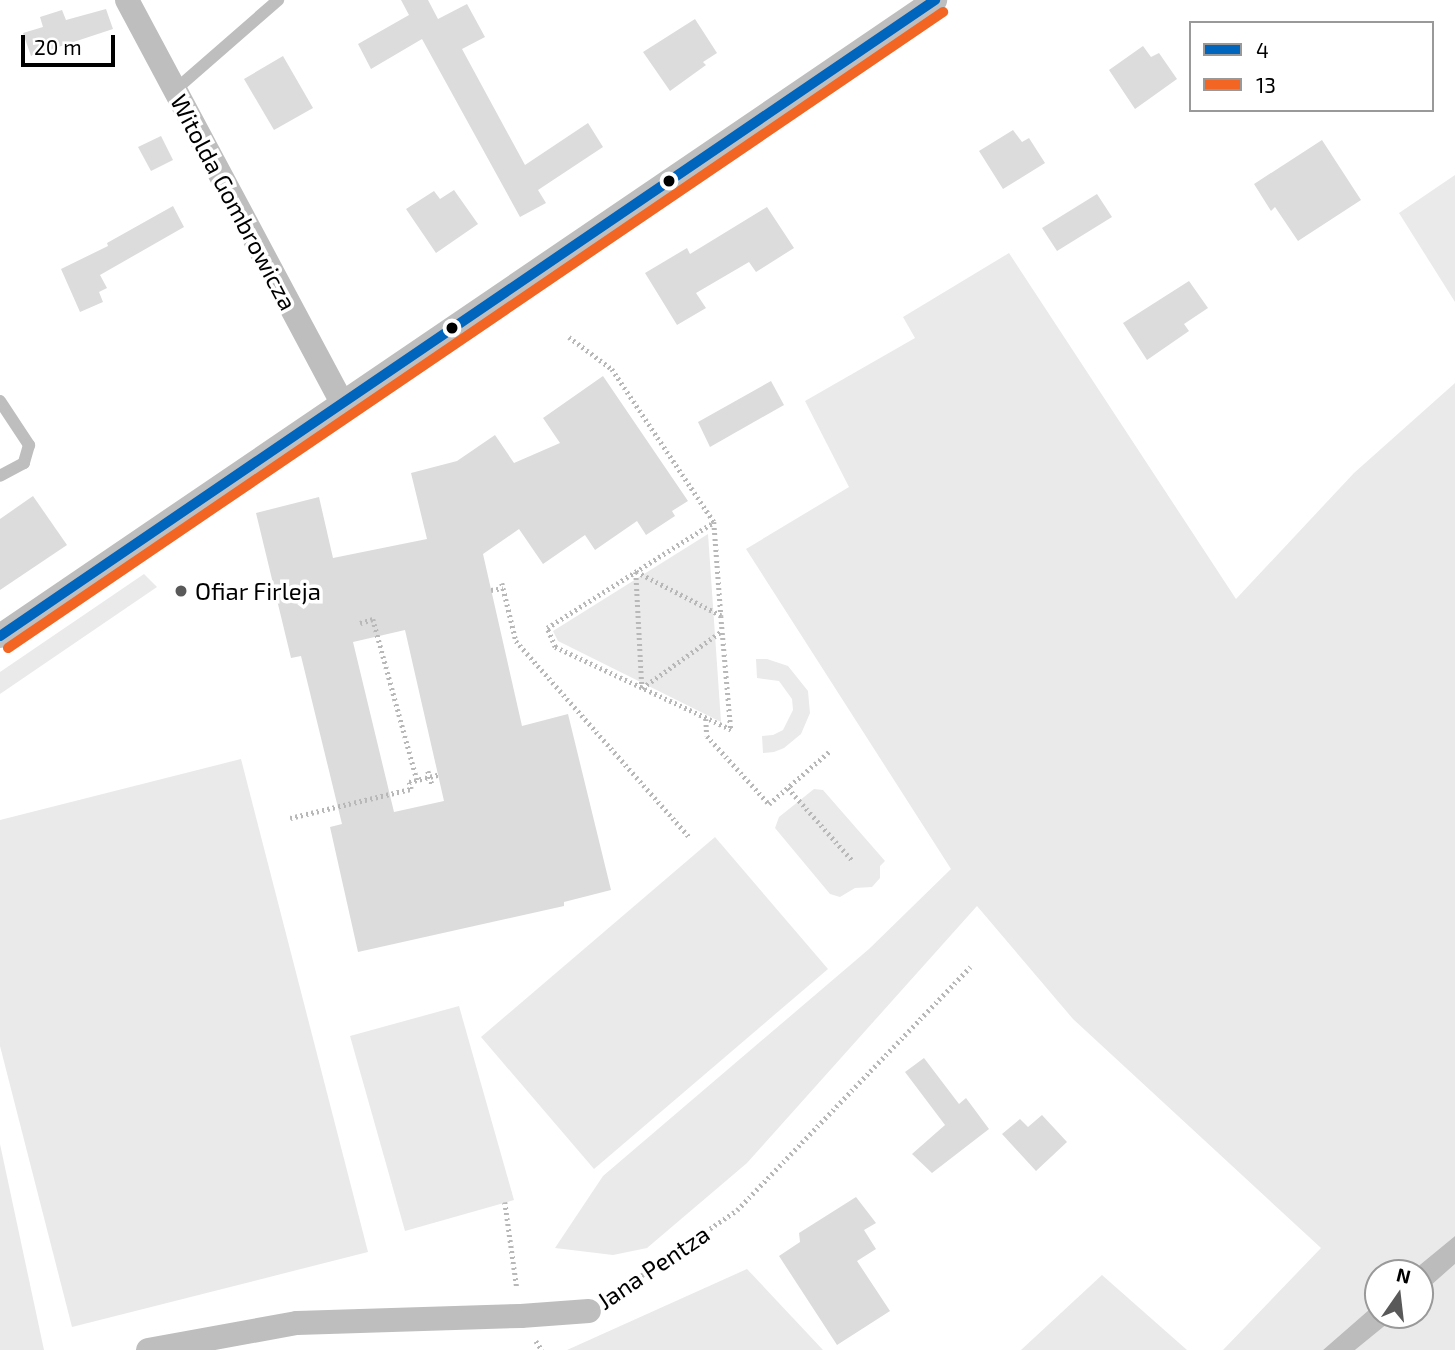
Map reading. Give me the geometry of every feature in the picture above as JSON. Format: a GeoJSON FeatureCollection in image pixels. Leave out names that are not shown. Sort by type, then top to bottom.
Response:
{"type":"FeatureCollection","features":[{"type":"Feature","properties":{"kind":"street","name":"Witolda Gombrowicza"},"geometry":{"type":"LineString","coordinates":[[127,0],[342,403]]}},
{"type":"Feature","properties":{"kind":"street"},"geometry":{"type":"LineString","coordinates":[[0,636],[935,0]]}},
{"type":"Feature","properties":{"kind":"street","name":"Jana Pentza"},"geometry":{"type":"LineString","coordinates":[[148,1350],[297,1323],[520,1317],[589,1311]]}},
{"type":"Feature","properties":{"kind":"lane"},"geometry":{"type":"LineString","coordinates":[[175,90],[278,0]]}},
{"type":"Feature","properties":{"kind":"lane"},"geometry":{"type":"LineString","coordinates":[[0,401],[29,445],[24,463],[0,476]]}},
{"type":"Feature","properties":{"kind":"path"},"geometry":{"type":"LineString","coordinates":[[569,337],[612,369],[714,522],[731,730],[555,647],[547,628],[714,522]]}},
{"type":"Feature","properties":{"kind":"path"},"geometry":{"type":"LineString","coordinates":[[636,572],[721,616]]}},
{"type":"Feature","properties":{"kind":"path"},"geometry":{"type":"LineString","coordinates":[[636,572],[642,688]]}},
{"type":"Feature","properties":{"kind":"path"},"geometry":{"type":"LineString","coordinates":[[491,590],[503,585],[516,641],[690,838]]}},
{"type":"Feature","properties":{"kind":"path"},"geometry":{"type":"LineString","coordinates":[[360,623],[373,619],[417,780]]}},
{"type":"Feature","properties":{"kind":"path"},"geometry":{"type":"LineString","coordinates":[[642,688],[723,631]]}},
{"type":"Feature","properties":{"kind":"path"},"geometry":{"type":"LineString","coordinates":[[706,719],[708,736],[769,804],[831,750]]}},
{"type":"Feature","properties":{"kind":"path"},"geometry":{"type":"LineString","coordinates":[[429,774],[432,784]]}},
{"type":"Feature","properties":{"kind":"path"},"geometry":{"type":"LineString","coordinates":[[290,818],[411,789],[410,782],[429,774],[438,775]]}},
{"type":"Feature","properties":{"kind":"path"},"geometry":{"type":"LineString","coordinates":[[788,788],[852,860]]}},
{"type":"Feature","properties":{"kind":"path","name":"Jana Pentza"},"geometry":{"type":"LineString","coordinates":[[589,1311],[737,1210],[971,967]]}},
{"type":"Feature","properties":{"kind":"path"},"geometry":{"type":"LineString","coordinates":[[505,1202],[520,1317]]}},
{"type":"Feature","properties":{"kind":"shaded area"},"geometry":{"type":"Polygon","coordinates":[[[1455,175],[1455,302],[1399,213],[1455,175]]]}},
{"type":"Feature","properties":{"kind":"shaded area"},"geometry":{"type":"Polygon","coordinates":[[[1009,253],[1236,599],[1354,473],[1455,383],[1455,1236],[1427,1259],[1364,1259],[1364,1314],[1323,1350],[1223,1350],[1321,1248],[1073,1019],[977,906],[747,1163],[647,1248],[613,1255],[555,1248],[603,1176],[869,949],[951,869],[746,549],[849,487],[805,401],[915,338],[903,317],[1009,253]]]}},
{"type":"Feature","properties":{"kind":"shaded area"},"geometry":{"type":"Polygon","coordinates":[[[708,534],[721,722],[558,641],[553,631],[708,534]]]}},
{"type":"Feature","properties":{"kind":"shaded area"},"geometry":{"type":"Polygon","coordinates":[[[144,574],[157,587],[0,694],[0,672],[144,574]]]}},
{"type":"Feature","properties":{"kind":"shaded area"},"geometry":{"type":"Polygon","coordinates":[[[756,659],[767,659],[788,666],[808,691],[810,713],[801,734],[784,748],[774,752],[763,753],[762,736],[783,730],[793,710],[792,699],[779,681],[757,678],[756,659]]]}},
{"type":"Feature","properties":{"kind":"shaded area"},"geometry":{"type":"Polygon","coordinates":[[[241,759],[368,1252],[72,1327],[0,1046],[0,820],[241,759]]]}},
{"type":"Feature","properties":{"kind":"shaded area"},"geometry":{"type":"Polygon","coordinates":[[[814,789],[823,790],[885,861],[880,866],[880,878],[872,887],[855,888],[840,897],[830,894],[775,828],[779,817],[814,789]]]}},
{"type":"Feature","properties":{"kind":"shaded area"},"geometry":{"type":"Polygon","coordinates":[[[715,837],[828,969],[594,1169],[481,1037],[715,837]]]}},
{"type":"Feature","properties":{"kind":"shaded area"},"geometry":{"type":"Polygon","coordinates":[[[459,1006],[514,1200],[405,1231],[350,1036],[459,1006]]]}},
{"type":"Feature","properties":{"kind":"shaded area"},"geometry":{"type":"Polygon","coordinates":[[[0,1144],[44,1350],[0,1350],[0,1144]]]}},
{"type":"Feature","properties":{"kind":"shaded area"},"geometry":{"type":"Polygon","coordinates":[[[1455,1236],[1455,1264],[1434,1283],[1434,1259],[1427,1259],[1455,1236]]]}},
{"type":"Feature","properties":{"kind":"shaded area"},"geometry":{"type":"Polygon","coordinates":[[[1455,1264],[1455,1350],[1355,1350],[1381,1329],[1434,1329],[1434,1283],[1455,1264]]]}},
{"type":"Feature","properties":{"kind":"shaded area"},"geometry":{"type":"Polygon","coordinates":[[[747,1269],[823,1350],[567,1350],[747,1269]]]}},
{"type":"Feature","properties":{"kind":"shaded area"},"geometry":{"type":"Polygon","coordinates":[[[1102,1275],[1187,1350],[1021,1350],[1102,1275]]]}},
{"type":"Feature","properties":{"kind":"shaded area"},"geometry":{"type":"Polygon","coordinates":[[[1364,1314],[1364,1329],[1381,1329],[1355,1350],[1323,1350],[1364,1314]]]}},
{"type":"Feature","properties":{"kind":"building"},"geometry":{"type":"Polygon","coordinates":[[[401,0],[428,0],[438,19],[467,4],[485,37],[462,49],[525,165],[588,123],[603,147],[538,190],[546,203],[520,217],[422,39],[371,69],[358,44],[409,15],[401,0]]]}},
{"type":"Feature","properties":{"kind":"building"},"geometry":{"type":"Polygon","coordinates":[[[106,9],[113,29],[31,56],[23,33],[43,27],[40,17],[62,10],[66,20],[106,9]]]}},
{"type":"Feature","properties":{"kind":"building"},"geometry":{"type":"Polygon","coordinates":[[[695,19],[717,53],[703,62],[706,65],[670,91],[643,52],[695,19]]]}},
{"type":"Feature","properties":{"kind":"building"},"geometry":{"type":"Polygon","coordinates":[[[1143,46],[1151,57],[1159,53],[1177,79],[1135,109],[1109,70],[1143,46]]]}},
{"type":"Feature","properties":{"kind":"building"},"geometry":{"type":"Polygon","coordinates":[[[283,56],[313,108],[274,130],[244,79],[283,56]]]}},
{"type":"Feature","properties":{"kind":"building"},"geometry":{"type":"Polygon","coordinates":[[[1013,130],[1022,142],[1029,138],[1045,163],[1003,189],[979,151],[1013,130]]]}},
{"type":"Feature","properties":{"kind":"building"},"geometry":{"type":"Polygon","coordinates":[[[161,136],[173,160],[151,171],[138,147],[161,136]]]}},
{"type":"Feature","properties":{"kind":"building"},"geometry":{"type":"Polygon","coordinates":[[[1322,140],[1361,200],[1298,241],[1275,207],[1271,211],[1254,184],[1322,140]]]}},
{"type":"Feature","properties":{"kind":"building"},"geometry":{"type":"Polygon","coordinates":[[[454,190],[478,224],[436,253],[406,209],[434,191],[440,199],[454,190]]]}},
{"type":"Feature","properties":{"kind":"building"},"geometry":{"type":"Polygon","coordinates":[[[1097,194],[1112,217],[1057,251],[1042,228],[1097,194]]]}},
{"type":"Feature","properties":{"kind":"building"},"geometry":{"type":"Polygon","coordinates":[[[173,206],[184,227],[100,275],[107,288],[99,292],[103,302],[80,312],[61,269],[108,246],[107,243],[173,206]]]}},
{"type":"Feature","properties":{"kind":"building"},"geometry":{"type":"Polygon","coordinates":[[[767,207],[794,248],[756,272],[749,262],[696,293],[706,308],[677,325],[645,273],[687,248],[690,254],[767,207]]]}},
{"type":"Feature","properties":{"kind":"building"},"geometry":{"type":"Polygon","coordinates":[[[1189,281],[1208,308],[1184,324],[1189,331],[1147,360],[1123,323],[1189,281]]]}},
{"type":"Feature","properties":{"kind":"building"},"geometry":{"type":"Polygon","coordinates":[[[603,376],[688,501],[672,511],[675,516],[646,535],[637,521],[595,550],[585,535],[543,564],[519,529],[483,554],[522,726],[568,714],[611,890],[564,902],[564,906],[358,952],[330,827],[342,824],[301,656],[291,658],[256,513],[319,497],[333,558],[427,539],[411,473],[457,461],[495,435],[514,463],[560,443],[543,418],[603,376]],[[405,630],[353,642],[394,812],[444,801],[405,630]]]}},
{"type":"Feature","properties":{"kind":"building"},"geometry":{"type":"Polygon","coordinates":[[[771,381],[784,405],[710,447],[698,422],[771,381]]]}},
{"type":"Feature","properties":{"kind":"building"},"geometry":{"type":"Polygon","coordinates":[[[33,496],[67,545],[0,590],[0,519],[33,496]]]}},
{"type":"Feature","properties":{"kind":"building"},"geometry":{"type":"Polygon","coordinates":[[[924,1058],[959,1104],[966,1098],[989,1129],[932,1173],[912,1154],[945,1125],[905,1072],[924,1058]]]}},
{"type":"Feature","properties":{"kind":"building"},"geometry":{"type":"Polygon","coordinates":[[[1042,1115],[1067,1142],[1036,1171],[1002,1134],[1020,1119],[1028,1127],[1042,1115]]]}},
{"type":"Feature","properties":{"kind":"building"},"geometry":{"type":"Polygon","coordinates":[[[856,1197],[876,1223],[864,1230],[876,1249],[857,1261],[890,1311],[837,1345],[779,1256],[800,1242],[799,1233],[856,1197]]]}},
{"type":"Feature","properties":{"kind":"transit line","name":"4"},"geometry":{"type":"LineString","coordinates":[[0,636],[935,0]]}},
{"type":"Feature","properties":{"kind":"transit line","name":"13"},"geometry":{"type":"LineString","coordinates":[[8,648],[943,12]]}},
{"type":"Feature","properties":{"kind":"place","name":"Ofiar Firleja"},"geometry":{"type":"Point","coordinates":[181,591]}}]}
